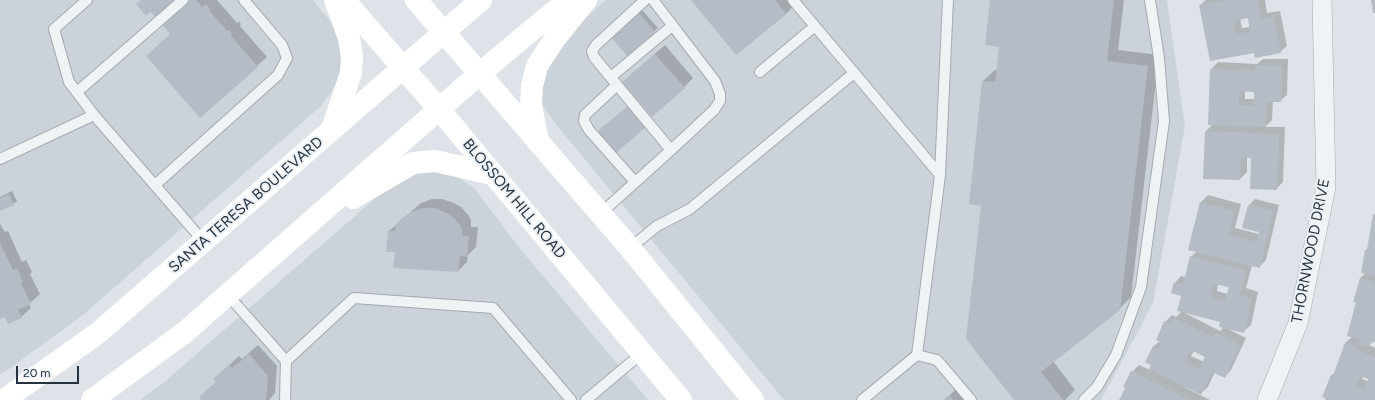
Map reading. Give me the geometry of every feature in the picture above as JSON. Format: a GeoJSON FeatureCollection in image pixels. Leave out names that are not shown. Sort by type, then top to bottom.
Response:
{"type":"FeatureCollection","features":[{"type":"Feature","properties":{"kind":"main road"},"geometry":{"type":"LineString","coordinates":[[332,130],[351,73],[352,57],[349,38],[335,0]]}},
{"type":"Feature","properties":{"kind":"main road","name":"BLOSSOM HILL ROAD"},"geometry":{"type":"LineString","coordinates":[[344,0],[439,110],[681,400]]}},
{"type":"Feature","properties":{"kind":"main road"},"geometry":{"type":"LineString","coordinates":[[416,0],[630,248],[753,400]]}},
{"type":"Feature","properties":{"kind":"main road","name":"SANTA TERESA BOULEVARD"},"geometry":{"type":"LineString","coordinates":[[4,400],[98,333],[481,0]]}},
{"type":"Feature","properties":{"kind":"main road"},"geometry":{"type":"LineString","coordinates":[[92,400],[184,333],[479,74],[568,0]]}},
{"type":"Feature","properties":{"kind":"main road"},"geometry":{"type":"LineString","coordinates":[[538,143],[531,105],[532,86],[537,66],[554,40],[586,0]]}},
{"type":"Feature","properties":{"kind":"main road"},"geometry":{"type":"LineString","coordinates":[[303,229],[413,163],[435,161],[492,174]]}},
{"type":"Feature","properties":{"kind":"street","name":"THORNWOOD DRIVE"},"geometry":{"type":"LineString","coordinates":[[1267,400],[1298,323],[1326,187],[1322,0]]}},
{"type":"Feature","properties":{"kind":"lane"},"geometry":{"type":"LineString","coordinates":[[87,0],[54,29],[69,82],[94,115],[204,242]]}},
{"type":"Feature","properties":{"kind":"lane"},"geometry":{"type":"LineString","coordinates":[[77,92],[183,0]]}},
{"type":"Feature","properties":{"kind":"lane"},"geometry":{"type":"LineString","coordinates":[[155,185],[278,75],[287,58],[282,45],[244,0]]}},
{"type":"Feature","properties":{"kind":"lane"},"geometry":{"type":"LineString","coordinates":[[645,0],[596,45],[592,51],[594,57],[671,150]]}},
{"type":"Feature","properties":{"kind":"lane"},"geometry":{"type":"LineString","coordinates":[[600,214],[714,110],[720,101],[720,94],[716,81],[653,0]]}},
{"type":"Feature","properties":{"kind":"lane"},"geometry":{"type":"LineString","coordinates":[[793,0],[940,175]]}},
{"type":"Feature","properties":{"kind":"lane"},"geometry":{"type":"LineString","coordinates":[[862,400],[917,355],[940,175],[948,0]]}},
{"type":"Feature","properties":{"kind":"lane"},"geometry":{"type":"LineString","coordinates":[[1084,400],[1097,386],[1116,355],[1141,287],[1164,121],[1159,58],[1150,0]]}},
{"type":"Feature","properties":{"kind":"lane"},"geometry":{"type":"LineString","coordinates":[[611,77],[672,26]]}},
{"type":"Feature","properties":{"kind":"lane"},"geometry":{"type":"LineString","coordinates":[[760,72],[815,26]]}},
{"type":"Feature","properties":{"kind":"lane"},"geometry":{"type":"LineString","coordinates":[[630,248],[657,226],[690,209],[854,73]]}},
{"type":"Feature","properties":{"kind":"lane"},"geometry":{"type":"LineString","coordinates":[[617,85],[585,115],[584,122],[589,130],[636,182]]}},
{"type":"Feature","properties":{"kind":"lane"},"geometry":{"type":"LineString","coordinates":[[0,160],[94,115]]}},
{"type":"Feature","properties":{"kind":"lane"},"geometry":{"type":"LineString","coordinates":[[227,294],[286,360],[285,400]]}},
{"type":"Feature","properties":{"kind":"lane"},"geometry":{"type":"LineString","coordinates":[[286,360],[354,298],[493,308],[571,400]]}},
{"type":"Feature","properties":{"kind":"lane"},"geometry":{"type":"LineString","coordinates":[[586,400],[642,353]]}},
{"type":"Feature","properties":{"kind":"lane"},"geometry":{"type":"LineString","coordinates":[[917,355],[936,360],[971,400]]}},
{"type":"Feature","properties":{"kind":"shaded area"},"geometry":{"type":"Polygon","coordinates":[[[0,0],[313,0],[336,28],[346,62],[339,81],[321,106],[83,315],[0,374],[0,0]]]}},
{"type":"Feature","properties":{"kind":"shaded area"},"geometry":{"type":"Polygon","coordinates":[[[606,0],[1167,0],[1185,126],[1153,303],[1101,400],[784,400],[554,122],[541,102],[541,83],[550,59],[568,34],[606,0]]]}},
{"type":"Feature","properties":{"kind":"shaded area"},"geometry":{"type":"Polygon","coordinates":[[[435,168],[452,173],[475,189],[521,250],[648,400],[140,400],[162,384],[394,182],[411,172],[435,168]]]}},
{"type":"Feature","properties":{"kind":"building"},"geometry":{"type":"Polygon","coordinates":[[[141,0],[196,0],[202,7],[206,4],[210,9],[209,10],[227,31],[229,30],[232,34],[231,36],[258,67],[200,118],[146,56],[170,34],[151,12],[146,16],[136,4],[141,0]]]}},
{"type":"Feature","properties":{"kind":"building"},"geometry":{"type":"Polygon","coordinates":[[[691,0],[775,0],[786,14],[736,55],[691,0]]]}},
{"type":"Feature","properties":{"kind":"building"},"geometry":{"type":"Polygon","coordinates":[[[990,0],[1114,0],[1107,61],[1148,66],[1120,310],[1041,372],[1063,400],[1014,400],[966,339],[981,206],[969,204],[982,81],[995,82],[999,47],[985,45],[990,0]]]}},
{"type":"Feature","properties":{"kind":"building"},"geometry":{"type":"Polygon","coordinates":[[[1227,0],[1258,0],[1261,19],[1274,17],[1281,53],[1255,58],[1254,53],[1210,61],[1199,5],[1227,0]],[[1248,18],[1233,21],[1236,34],[1250,32],[1248,18]]]}},
{"type":"Feature","properties":{"kind":"building"},"geometry":{"type":"Polygon","coordinates":[[[1371,0],[1375,0],[1375,13],[1373,13],[1371,0]]]}},
{"type":"Feature","properties":{"kind":"building"},"geometry":{"type":"Polygon","coordinates":[[[639,13],[655,32],[627,56],[611,37],[639,13]]]}},
{"type":"Feature","properties":{"kind":"building"},"geometry":{"type":"Polygon","coordinates":[[[655,54],[685,88],[652,117],[622,82],[655,54]]]}},
{"type":"Feature","properties":{"kind":"building"},"geometry":{"type":"Polygon","coordinates":[[[1255,65],[1282,66],[1281,102],[1267,102],[1266,127],[1208,125],[1210,69],[1255,70],[1255,65]],[[1239,91],[1239,105],[1254,106],[1254,92],[1239,91]]]}},
{"type":"Feature","properties":{"kind":"building"},"geometry":{"type":"Polygon","coordinates":[[[629,105],[647,126],[616,153],[598,131],[629,105]]]}},
{"type":"Feature","properties":{"kind":"building"},"geometry":{"type":"Polygon","coordinates":[[[1205,131],[1279,134],[1277,190],[1250,189],[1251,158],[1241,158],[1240,180],[1203,179],[1205,131]]]}},
{"type":"Feature","properties":{"kind":"building"},"geometry":{"type":"Polygon","coordinates":[[[9,194],[14,205],[0,211],[0,198],[9,194]]]}},
{"type":"Feature","properties":{"kind":"building"},"geometry":{"type":"Polygon","coordinates":[[[1200,202],[1235,211],[1229,235],[1257,242],[1259,232],[1242,228],[1248,205],[1273,211],[1260,268],[1188,250],[1200,202]]]}},
{"type":"Feature","properties":{"kind":"building"},"geometry":{"type":"Polygon","coordinates":[[[422,208],[435,208],[447,213],[460,225],[462,236],[469,236],[467,257],[460,256],[458,272],[393,268],[395,252],[386,252],[388,231],[395,231],[396,226],[401,219],[411,212],[422,208]]]}},
{"type":"Feature","properties":{"kind":"building"},"geometry":{"type":"Polygon","coordinates":[[[1373,214],[1375,215],[1375,276],[1361,273],[1365,250],[1367,250],[1373,214]]]}},
{"type":"Feature","properties":{"kind":"building"},"geometry":{"type":"Polygon","coordinates":[[[0,243],[13,270],[17,268],[23,282],[21,283],[31,304],[18,310],[22,318],[8,324],[5,317],[0,319],[0,243]]]}},
{"type":"Feature","properties":{"kind":"building"},"geometry":{"type":"Polygon","coordinates":[[[1190,256],[1246,270],[1240,295],[1252,298],[1244,333],[1219,327],[1220,322],[1177,311],[1181,296],[1171,293],[1174,282],[1183,285],[1190,256]],[[1214,284],[1210,298],[1225,301],[1229,287],[1214,284]]]}},
{"type":"Feature","properties":{"kind":"building"},"geometry":{"type":"Polygon","coordinates":[[[1360,278],[1374,282],[1373,284],[1375,284],[1375,342],[1371,341],[1369,346],[1358,344],[1359,339],[1347,336],[1356,302],[1353,302],[1360,278]]]}},
{"type":"Feature","properties":{"kind":"building"},"geometry":{"type":"Polygon","coordinates":[[[1174,318],[1214,338],[1217,333],[1240,345],[1225,378],[1212,372],[1201,395],[1149,369],[1151,365],[1145,362],[1153,346],[1159,349],[1162,343],[1156,340],[1164,321],[1171,324],[1174,318]],[[1191,350],[1185,363],[1199,369],[1205,357],[1191,350]]]}},
{"type":"Feature","properties":{"kind":"building"},"geometry":{"type":"Polygon","coordinates":[[[1345,343],[1356,347],[1355,349],[1375,357],[1375,400],[1329,400],[1322,397],[1331,375],[1333,376],[1345,343]],[[1360,376],[1356,386],[1365,389],[1368,379],[1360,376]]]}},
{"type":"Feature","properties":{"kind":"building"},"geometry":{"type":"Polygon","coordinates":[[[249,354],[268,376],[266,400],[199,400],[201,398],[200,396],[216,382],[213,379],[229,365],[232,368],[249,354]]]}},
{"type":"Feature","properties":{"kind":"building"},"geometry":{"type":"Polygon","coordinates":[[[1131,371],[1190,400],[1119,400],[1125,388],[1123,387],[1131,371]]]}},
{"type":"Feature","properties":{"kind":"building"},"geometry":{"type":"Polygon","coordinates":[[[950,396],[953,400],[945,400],[950,396]]]}}]}
